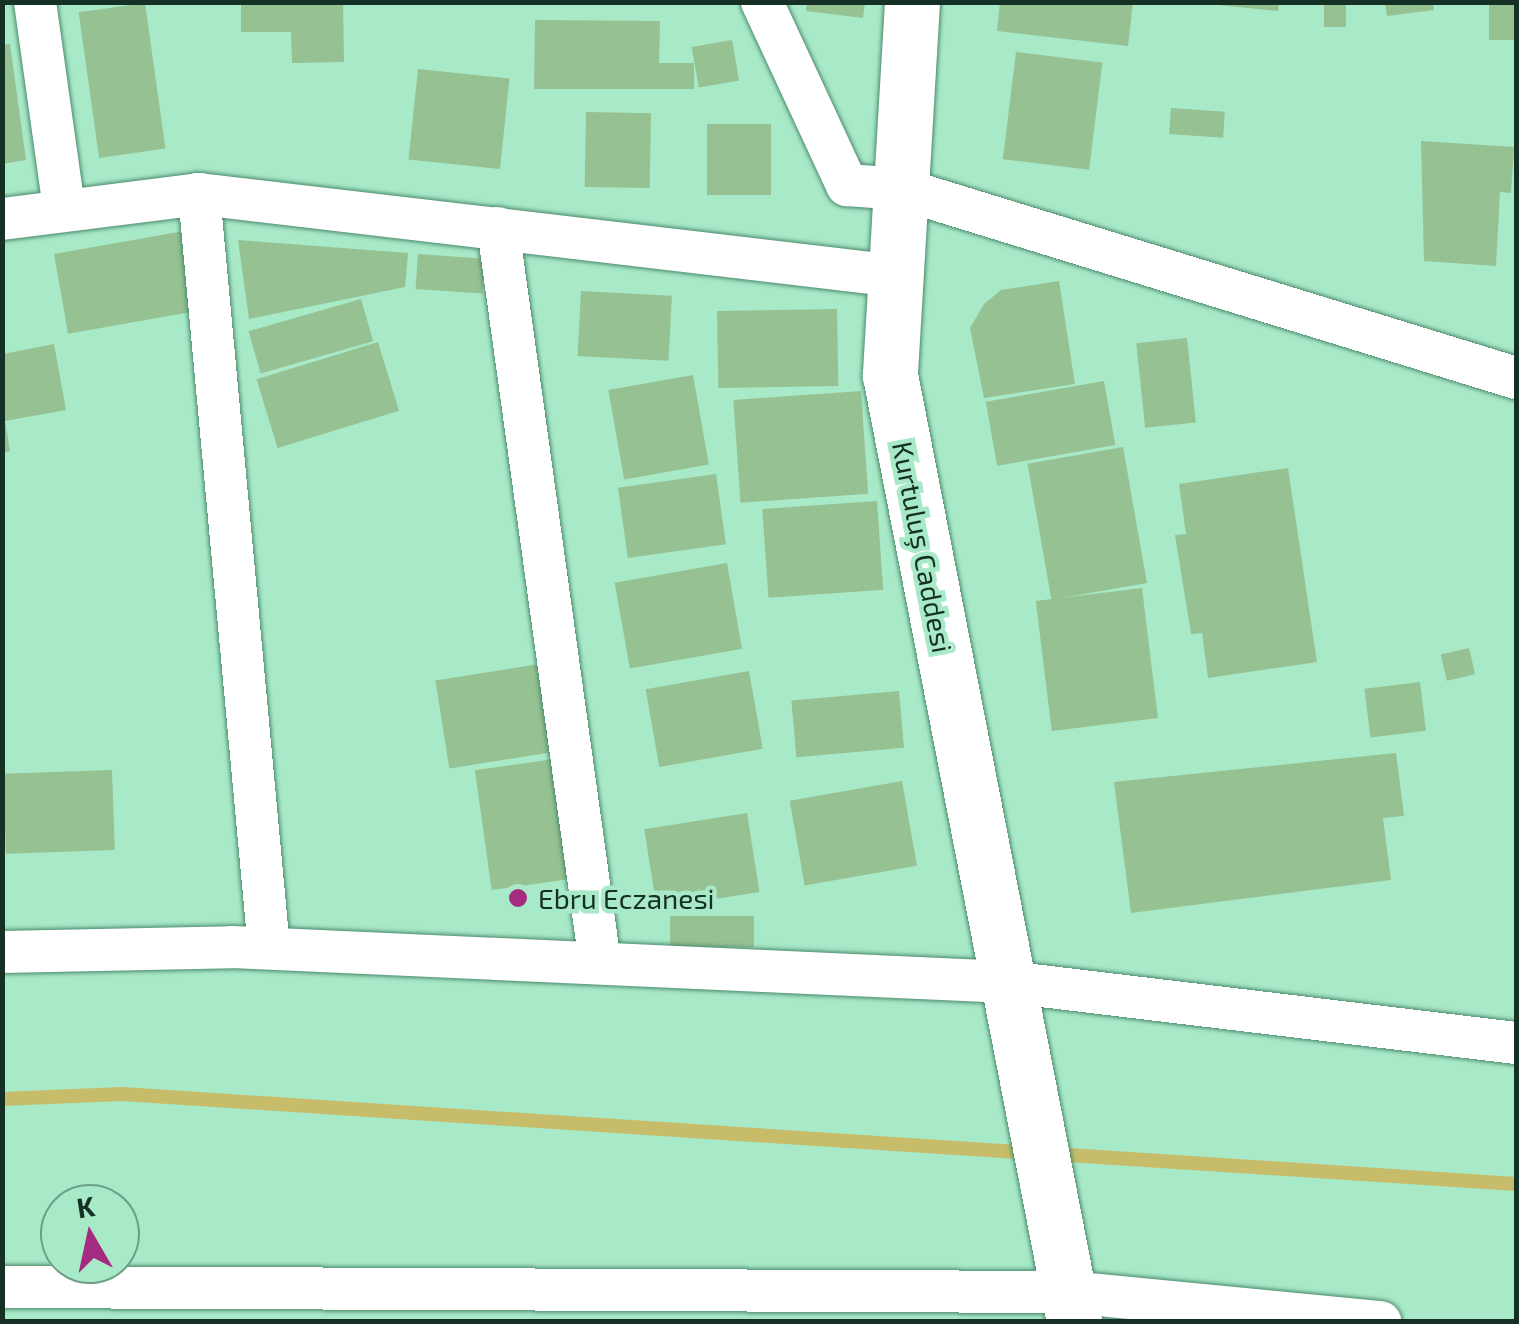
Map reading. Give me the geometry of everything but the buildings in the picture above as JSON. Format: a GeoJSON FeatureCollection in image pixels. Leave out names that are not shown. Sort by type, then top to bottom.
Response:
{"type":"FeatureCollection","features":[{"type":"Feature","properties":{"kind":"main road","name":"Kurtuluş Caddesi"},"geometry":{"type":"LineString","coordinates":[[912,2],[890,375],[1071,1306]]}},
{"type":"Feature","properties":{"kind":"street"},"geometry":{"type":"LineString","coordinates":[[35,2],[64,209]]}},
{"type":"Feature","properties":{"kind":"street"},"geometry":{"type":"LineString","coordinates":[[762,2],[847,185],[902,190],[1516,378]]}},
{"type":"Feature","properties":{"kind":"street"},"geometry":{"type":"LineString","coordinates":[[199,194],[270,948]]}},
{"type":"Feature","properties":{"kind":"street"},"geometry":{"type":"LineString","coordinates":[[2,219],[199,194],[897,276]]}},
{"type":"Feature","properties":{"kind":"street"},"geometry":{"type":"LineString","coordinates":[[498,228],[600,963]]}},
{"type":"Feature","properties":{"kind":"street"},"geometry":{"type":"LineString","coordinates":[[2,952],[270,948],[1008,982],[1516,1044]]}},
{"type":"Feature","properties":{"kind":"street"},"geometry":{"type":"LineString","coordinates":[[2,1287],[133,1305],[1071,1306],[1380,1322]]}},
{"type":"Feature","properties":{"kind":"waterway"},"geometry":{"type":"LineString","coordinates":[[2,1099],[122,1094],[1032,1153]]}},
{"type":"Feature","properties":{"kind":"waterway"},"geometry":{"type":"LineString","coordinates":[[1053,1154],[1516,1184]]}},
{"type":"Feature","properties":{"kind":"place","name":"Ebru Eczanesi"},"geometry":{"type":"Point","coordinates":[518,898]}}]}
